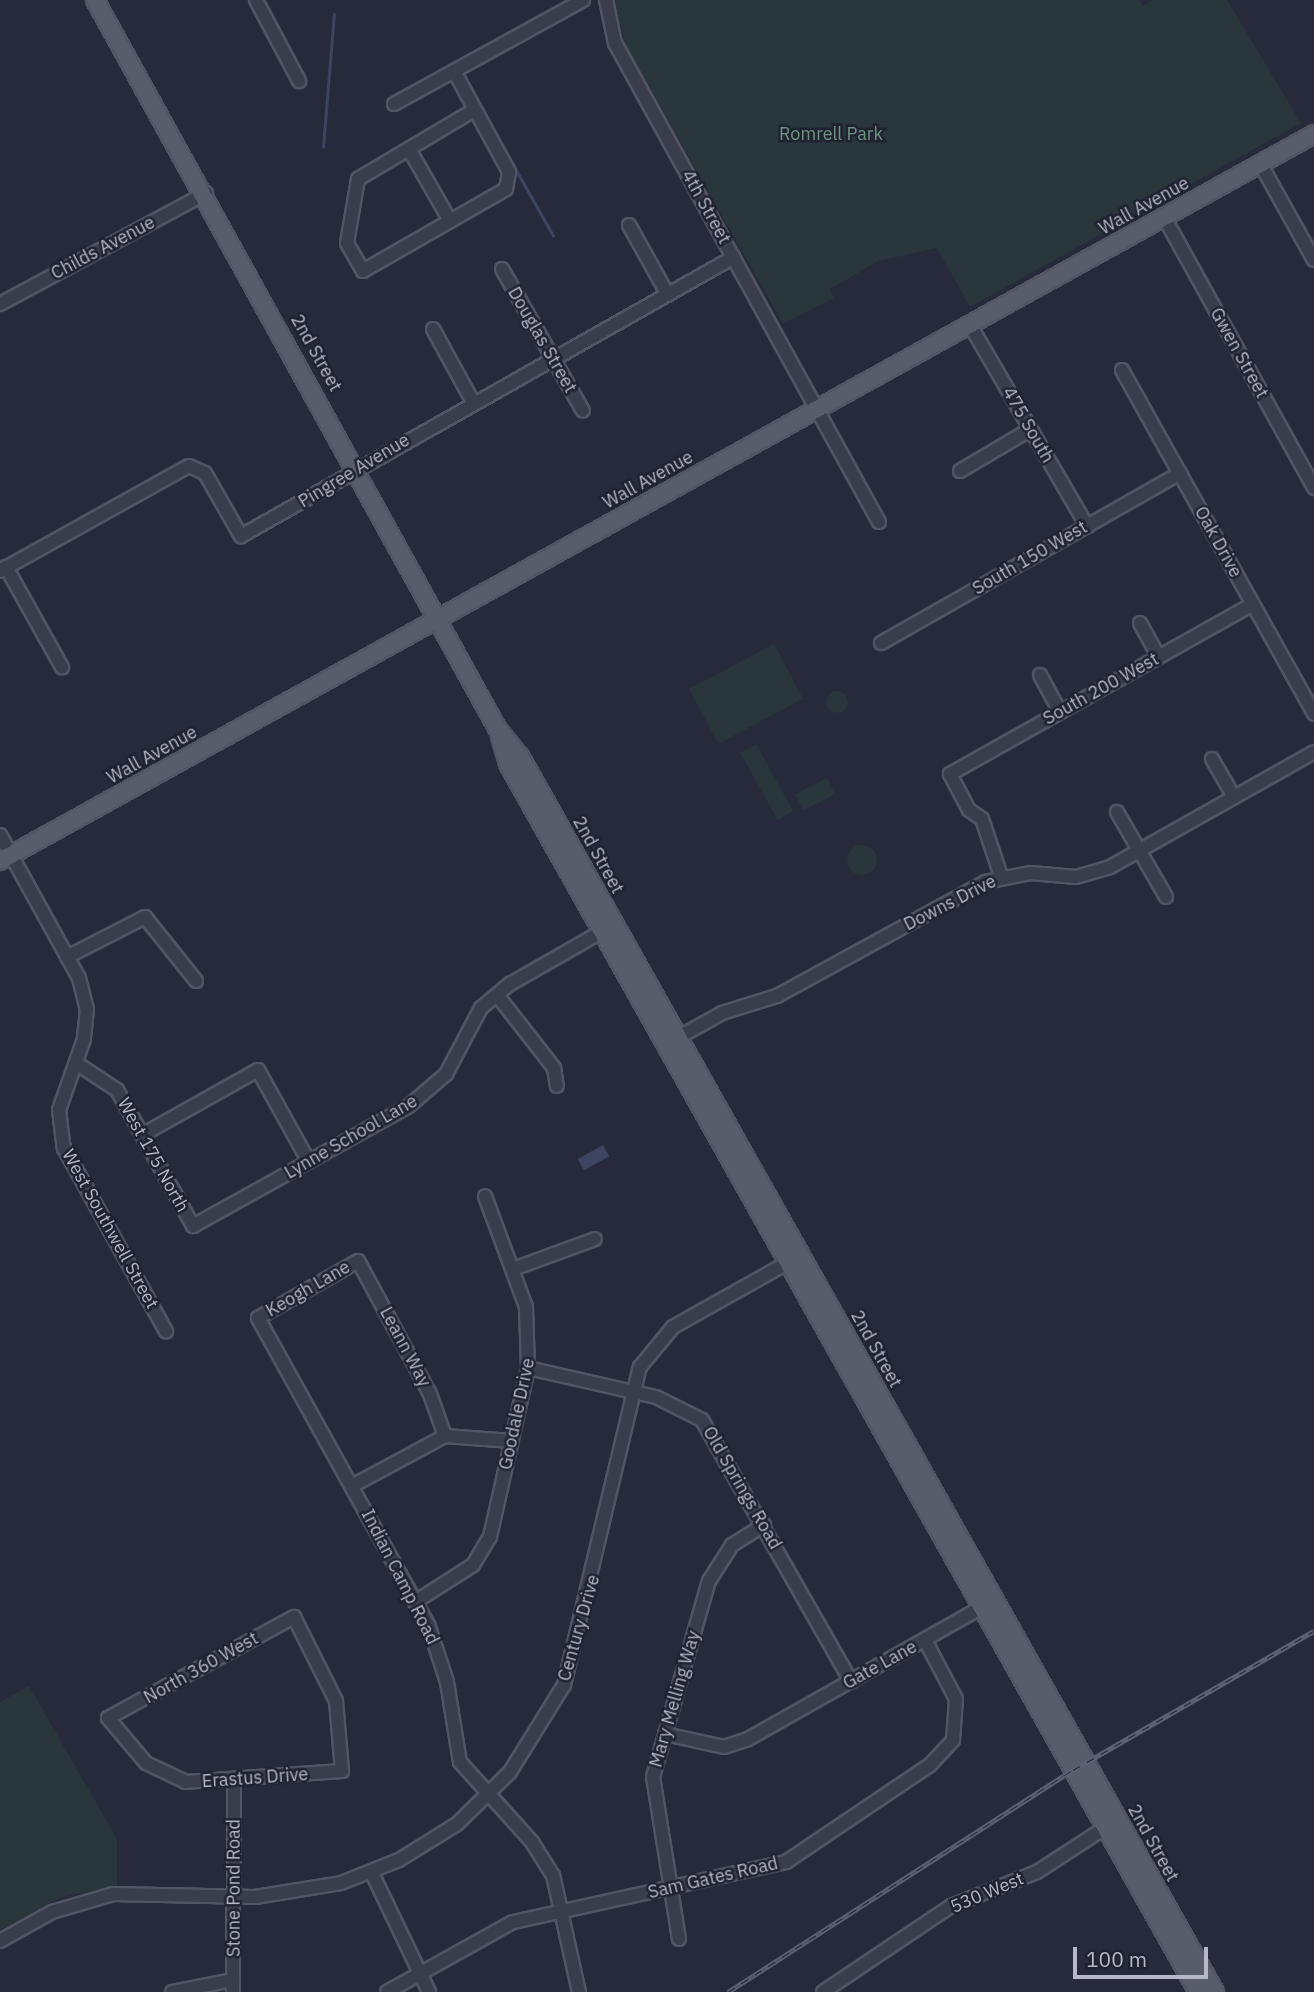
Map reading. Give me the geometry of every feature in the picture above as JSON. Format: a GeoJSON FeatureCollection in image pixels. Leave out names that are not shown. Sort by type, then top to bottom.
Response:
{"type":"FeatureCollection","features":[{"type":"Feature","properties":{"kind":"main road","name":"2nd Street"},"geometry":{"type":"LineString","coordinates":[[95,0],[206,193],[497,728],[520,756],[608,928],[794,1259],[1112,1824],[1215,1992]]}},
{"type":"Feature","properties":{"kind":"main road","name":"Wall Avenue"},"geometry":{"type":"LineString","coordinates":[[5,858],[1314,134]]}},
{"type":"Feature","properties":{"kind":"main road","name":"2nd Street"},"geometry":{"type":"LineString","coordinates":[[1112,1824],[1198,1992]]}},
{"type":"Feature","properties":{"kind":"street"},"geometry":{"type":"LineString","coordinates":[[256,0],[299,80]]}},
{"type":"Feature","properties":{"kind":"street"},"geometry":{"type":"LineString","coordinates":[[394,104],[583,0]]}},
{"type":"Feature","properties":{"kind":"street","name":"4th Street"},"geometry":{"type":"LineString","coordinates":[[606,0],[615,43],[820,408],[879,522]]}},
{"type":"Feature","properties":{"kind":"street"},"geometry":{"type":"LineString","coordinates":[[454,71],[509,172],[506,189],[363,271],[347,243],[351,192],[358,179],[474,110]]}},
{"type":"Feature","properties":{"kind":"street"},"geometry":{"type":"LineString","coordinates":[[409,149],[450,221]]}},
{"type":"Feature","properties":{"kind":"street"},"geometry":{"type":"LineString","coordinates":[[1260,163],[1314,260]]}},
{"type":"Feature","properties":{"kind":"street","name":"Childs Avenue"},"geometry":{"type":"LineString","coordinates":[[0,304],[206,193]]}},
{"type":"Feature","properties":{"kind":"street","name":"Gwen Street"},"geometry":{"type":"LineString","coordinates":[[1164,217],[1314,488]]}},
{"type":"Feature","properties":{"kind":"street"},"geometry":{"type":"LineString","coordinates":[[629,225],[667,295]]}},
{"type":"Feature","properties":{"kind":"street","name":"Pingree Avenue"},"geometry":{"type":"LineString","coordinates":[[3,569],[189,466],[205,473],[241,536],[474,401],[734,257]]}},
{"type":"Feature","properties":{"kind":"street","name":"Douglas Street"},"geometry":{"type":"LineString","coordinates":[[502,269],[583,411]]}},
{"type":"Feature","properties":{"kind":"street","name":"475 South"},"geometry":{"type":"LineString","coordinates":[[970,324],[1087,526]]}},
{"type":"Feature","properties":{"kind":"street"},"geometry":{"type":"LineString","coordinates":[[433,329],[474,401]]}},
{"type":"Feature","properties":{"kind":"street","name":"Oak Drive"},"geometry":{"type":"LineString","coordinates":[[1122,370],[1314,714]]}},
{"type":"Feature","properties":{"kind":"street"},"geometry":{"type":"LineString","coordinates":[[960,471],[1031,429]]}},
{"type":"Feature","properties":{"kind":"street","name":"South 150 West"},"geometry":{"type":"LineString","coordinates":[[881,643],[1180,474]]}},
{"type":"Feature","properties":{"kind":"street"},"geometry":{"type":"LineString","coordinates":[[3,569],[62,667]]}},
{"type":"Feature","properties":{"kind":"street","name":"South 200 West"},"geometry":{"type":"LineString","coordinates":[[1002,876],[982,819],[969,810],[950,774],[1253,604]]}},
{"type":"Feature","properties":{"kind":"street"},"geometry":{"type":"LineString","coordinates":[[1140,623],[1159,657]]}},
{"type":"Feature","properties":{"kind":"street"},"geometry":{"type":"LineString","coordinates":[[1040,675],[1060,712]]}},
{"type":"Feature","properties":{"kind":"street","name":"Downs Drive"},"geometry":{"type":"LineString","coordinates":[[672,1041],[722,1013],[777,996],[1002,876],[1076,877],[1139,850],[1314,752]]}},
{"type":"Feature","properties":{"kind":"street"},"geometry":{"type":"LineString","coordinates":[[1212,758],[1234,797]]}},
{"type":"Feature","properties":{"kind":"street"},"geometry":{"type":"LineString","coordinates":[[1117,812],[1166,897]]}},
{"type":"Feature","properties":{"kind":"street","name":"West Southwell Street"},"geometry":{"type":"LineString","coordinates":[[0,835],[5,858],[67,957],[87,1009],[75,1063],[59,1110],[64,1148],[166,1331]]}},
{"type":"Feature","properties":{"kind":"street"},"geometry":{"type":"LineString","coordinates":[[67,957],[145,917],[196,981]]}},
{"type":"Feature","properties":{"kind":"street","name":"Lynne School Lane"},"geometry":{"type":"LineString","coordinates":[[193,1226],[430,1091],[481,1008],[496,995],[608,928]]}},
{"type":"Feature","properties":{"kind":"street"},"geometry":{"type":"LineString","coordinates":[[496,995],[554,1068],[557,1086]]}},
{"type":"Feature","properties":{"kind":"street","name":"West 175 North"},"geometry":{"type":"LineString","coordinates":[[75,1063],[117,1090],[193,1226]]}},
{"type":"Feature","properties":{"kind":"street"},"geometry":{"type":"LineString","coordinates":[[142,1135],[258,1070],[309,1162]]}},
{"type":"Feature","properties":{"kind":"street","name":"Goodale Drive"},"geometry":{"type":"LineString","coordinates":[[415,1602],[460,1576],[482,1552],[512,1441],[528,1368],[531,1329],[513,1269],[485,1196]]}},
{"type":"Feature","properties":{"kind":"street"},"geometry":{"type":"LineString","coordinates":[[513,1269],[595,1239]]}},
{"type":"Feature","properties":{"kind":"street","name":"Century Drive"},"geometry":{"type":"LineString","coordinates":[[0,1941],[52,1912],[113,1894],[235,1898],[310,1890],[372,1873],[424,1846],[488,1795],[549,1716],[576,1652],[633,1392],[654,1345],[673,1327],[794,1259]]}},
{"type":"Feature","properties":{"kind":"street","name":"Keogh Lane"},"geometry":{"type":"LineString","coordinates":[[258,1318],[358,1261]]}},
{"type":"Feature","properties":{"kind":"street","name":"Leann Way"},"geometry":{"type":"LineString","coordinates":[[358,1261],[430,1394],[445,1436]]}},
{"type":"Feature","properties":{"kind":"street","name":"Indian Camp Road"},"geometry":{"type":"LineString","coordinates":[[258,1318],[415,1602],[440,1656],[454,1748],[488,1795],[543,1856],[564,1911],[579,1992]]}},
{"type":"Feature","properties":{"kind":"street","name":"Old Springs Road"},"geometry":{"type":"LineString","coordinates":[[528,1368],[680,1404],[702,1420],[851,1681]]}},
{"type":"Feature","properties":{"kind":"street"},"geometry":{"type":"LineString","coordinates":[[352,1486],[445,1436],[512,1441]]}},
{"type":"Feature","properties":{"kind":"street","name":"Mary Melling Way"},"geometry":{"type":"LineString","coordinates":[[679,1939],[652,1793],[665,1734],[715,1570],[732,1545],[764,1525]]}},
{"type":"Feature","properties":{"kind":"street","name":"Gate Lane"},"geometry":{"type":"LineString","coordinates":[[665,1734],[724,1747],[765,1729],[988,1604]]}},
{"type":"Feature","properties":{"kind":"street","name":"North 360 West"},"geometry":{"type":"LineString","coordinates":[[108,1718],[294,1617],[336,1700],[342,1771]]}},
{"type":"Feature","properties":{"kind":"street","name":"Sam Gates Road"},"geometry":{"type":"LineString","coordinates":[[387,1992],[513,1922],[786,1861],[942,1755],[957,1722],[956,1699],[925,1640]]}},
{"type":"Feature","properties":{"kind":"street","name":"Erastus Drive"},"geometry":{"type":"LineString","coordinates":[[108,1718],[130,1747],[163,1774],[186,1782],[234,1783],[342,1771]]}},
{"type":"Feature","properties":{"kind":"street","name":"Stone Pond Road"},"geometry":{"type":"LineString","coordinates":[[233,1986],[234,1783]]}},
{"type":"Feature","properties":{"kind":"street","name":"530 West"},"geometry":{"type":"LineString","coordinates":[[822,1992],[957,1902],[1037,1872],[1112,1824]]}},
{"type":"Feature","properties":{"kind":"street"},"geometry":{"type":"LineString","coordinates":[[372,1873],[418,1974],[429,1992]]}},
{"type":"Feature","properties":{"kind":"street"},"geometry":{"type":"LineString","coordinates":[[172,1992],[233,1986]]}},
{"type":"Feature","properties":{"kind":"green space","name":"Romrell Park"},"geometry":{"type":"Polygon","coordinates":[[[614,0],[1139,0],[1143,6],[1153,0],[1227,0],[1301,123],[970,307],[937,248],[878,261],[830,289],[834,298],[783,324],[626,45],[614,0]]]}},
{"type":"Feature","properties":{"kind":"green space"},"geometry":{"type":"Polygon","coordinates":[[[774,644],[803,699],[718,744],[689,689],[774,644]]]}},
{"type":"Feature","properties":{"kind":"green space"},"geometry":{"type":"Polygon","coordinates":[[[837,691],[847,698],[848,702],[841,712],[837,713],[827,706],[826,702],[833,692],[837,691]]]}},
{"type":"Feature","properties":{"kind":"green space"},"geometry":{"type":"Polygon","coordinates":[[[756,744],[793,811],[778,820],[740,753],[756,744]]]}},
{"type":"Feature","properties":{"kind":"green space"},"geometry":{"type":"Polygon","coordinates":[[[827,778],[835,794],[803,810],[795,794],[827,778]]]}},
{"type":"Feature","properties":{"kind":"green space"},"geometry":{"type":"Polygon","coordinates":[[[862,845],[868,846],[876,854],[876,866],[868,874],[862,875],[856,874],[848,866],[847,860],[848,854],[856,846],[862,845]]]}},
{"type":"Feature","properties":{"kind":"green space"},"geometry":{"type":"Polygon","coordinates":[[[29,1686],[117,1839],[117,1887],[61,1897],[0,1930],[0,1702],[29,1686]]]}},
{"type":"Feature","properties":{"kind":"water"},"geometry":{"type":"Polygon","coordinates":[[[603,1145],[609,1156],[584,1170],[578,1159],[603,1145]]]}},
{"type":"Feature","properties":{"kind":"waterway"},"geometry":{"type":"LineString","coordinates":[[323,147],[334,14]]}},
{"type":"Feature","properties":{"kind":"waterway"},"geometry":{"type":"LineString","coordinates":[[475,97],[553,235]]}},
{"type":"Feature","properties":{"kind":"railway"},"geometry":{"type":"LineString","coordinates":[[728,1992],[1073,1770],[1314,1631]]}}]}
